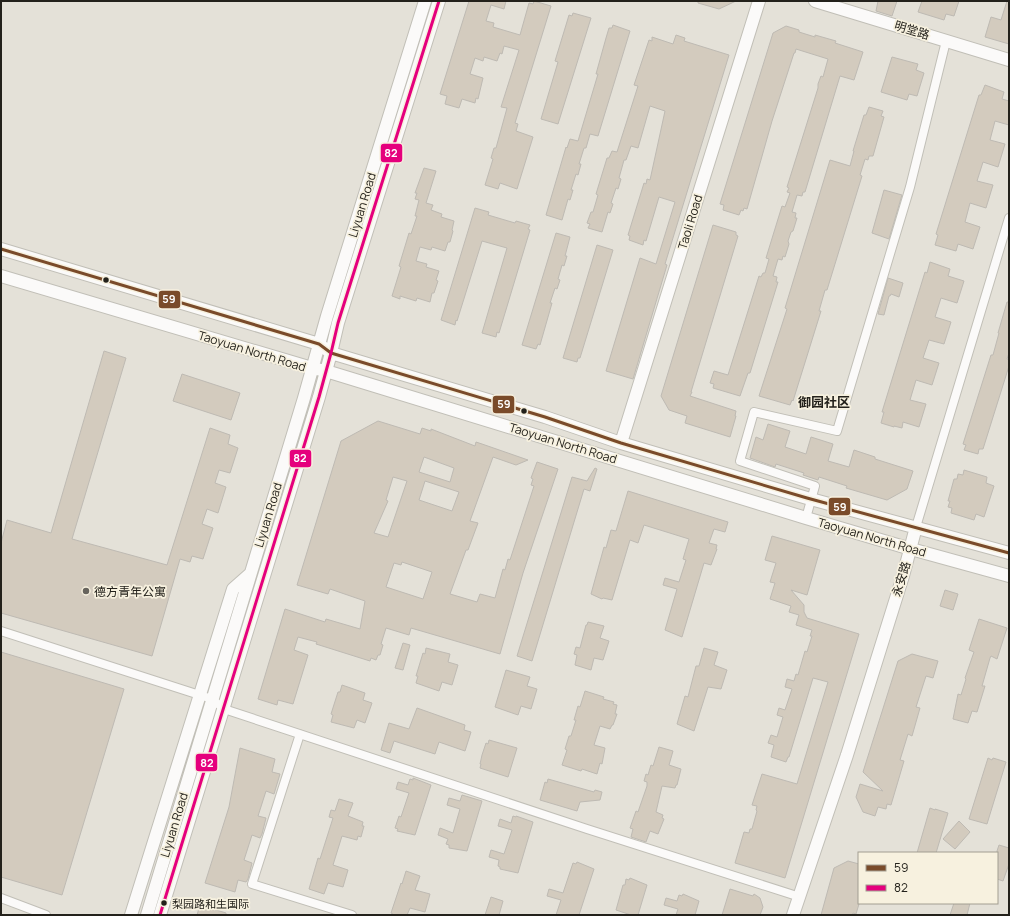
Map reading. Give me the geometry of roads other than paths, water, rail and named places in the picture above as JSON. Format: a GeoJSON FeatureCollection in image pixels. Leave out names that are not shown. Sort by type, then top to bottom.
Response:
{"type":"FeatureCollection","features":[{"type":"Feature","properties":{"kind":"main road","name":"Liyuan Road"},"geometry":{"type":"LineString","coordinates":[[147,915],[319,344],[425,1]]}},
{"type":"Feature","properties":{"kind":"main road","name":"Liyuan Road"},"geometry":{"type":"LineString","coordinates":[[160,915],[326,371],[338,323],[439,1]]}},
{"type":"Feature","properties":{"kind":"main road","name":"Taoli Road"},"geometry":{"type":"LineString","coordinates":[[621,443],[759,1]]}},
{"type":"Feature","properties":{"kind":"main road","name":"明堂路"},"geometry":{"type":"LineString","coordinates":[[814,1],[1009,60]]}},
{"type":"Feature","properties":{"kind":"main road","name":"Taoyuan North Road"},"geometry":{"type":"LineString","coordinates":[[1,249],[319,344],[331,353],[537,415],[621,443],[811,499],[1009,553]]}},
{"type":"Feature","properties":{"kind":"main road","name":"Taoyuan North Road"},"geometry":{"type":"LineString","coordinates":[[1,276],[326,371],[910,549],[1009,576]]}},
{"type":"Feature","properties":{"kind":"main road","name":"永安路"},"geometry":{"type":"LineString","coordinates":[[793,915],[847,755],[916,527]]}},
{"type":"Feature","properties":{"kind":"main road"},"geometry":{"type":"LineString","coordinates":[[132,915],[233,589],[250,574]]}},
{"type":"Feature","properties":{"kind":"street"},"geometry":{"type":"LineString","coordinates":[[806,518],[815,486],[740,461],[754,412],[837,432],[910,187],[946,41]]}},
{"type":"Feature","properties":{"kind":"street","name":"永安路"},"geometry":{"type":"LineString","coordinates":[[916,527],[1009,218]]}},
{"type":"Feature","properties":{"kind":"street"},"geometry":{"type":"LineString","coordinates":[[1,631],[212,699],[224,709],[587,829],[800,897]]}},
{"type":"Feature","properties":{"kind":"street"},"geometry":{"type":"LineString","coordinates":[[300,734],[252,884],[352,915]]}},
{"type":"Feature","properties":{"kind":"street"},"geometry":{"type":"LineString","coordinates":[[1,898],[46,915]]}},
{"type":"Feature","properties":{"kind":"place","name":"德方青年公寓"},"geometry":{"type":"Point","coordinates":[86,591]}},
{"type":"Feature","properties":{"kind":"place","name":"梨园路和生国际"},"geometry":{"type":"Point","coordinates":[164,903]}},
{"type":"Feature","properties":{"kind":"district","name":"御园社区"},"geometry":{"type":"Point","coordinates":[824,402]}}]}
